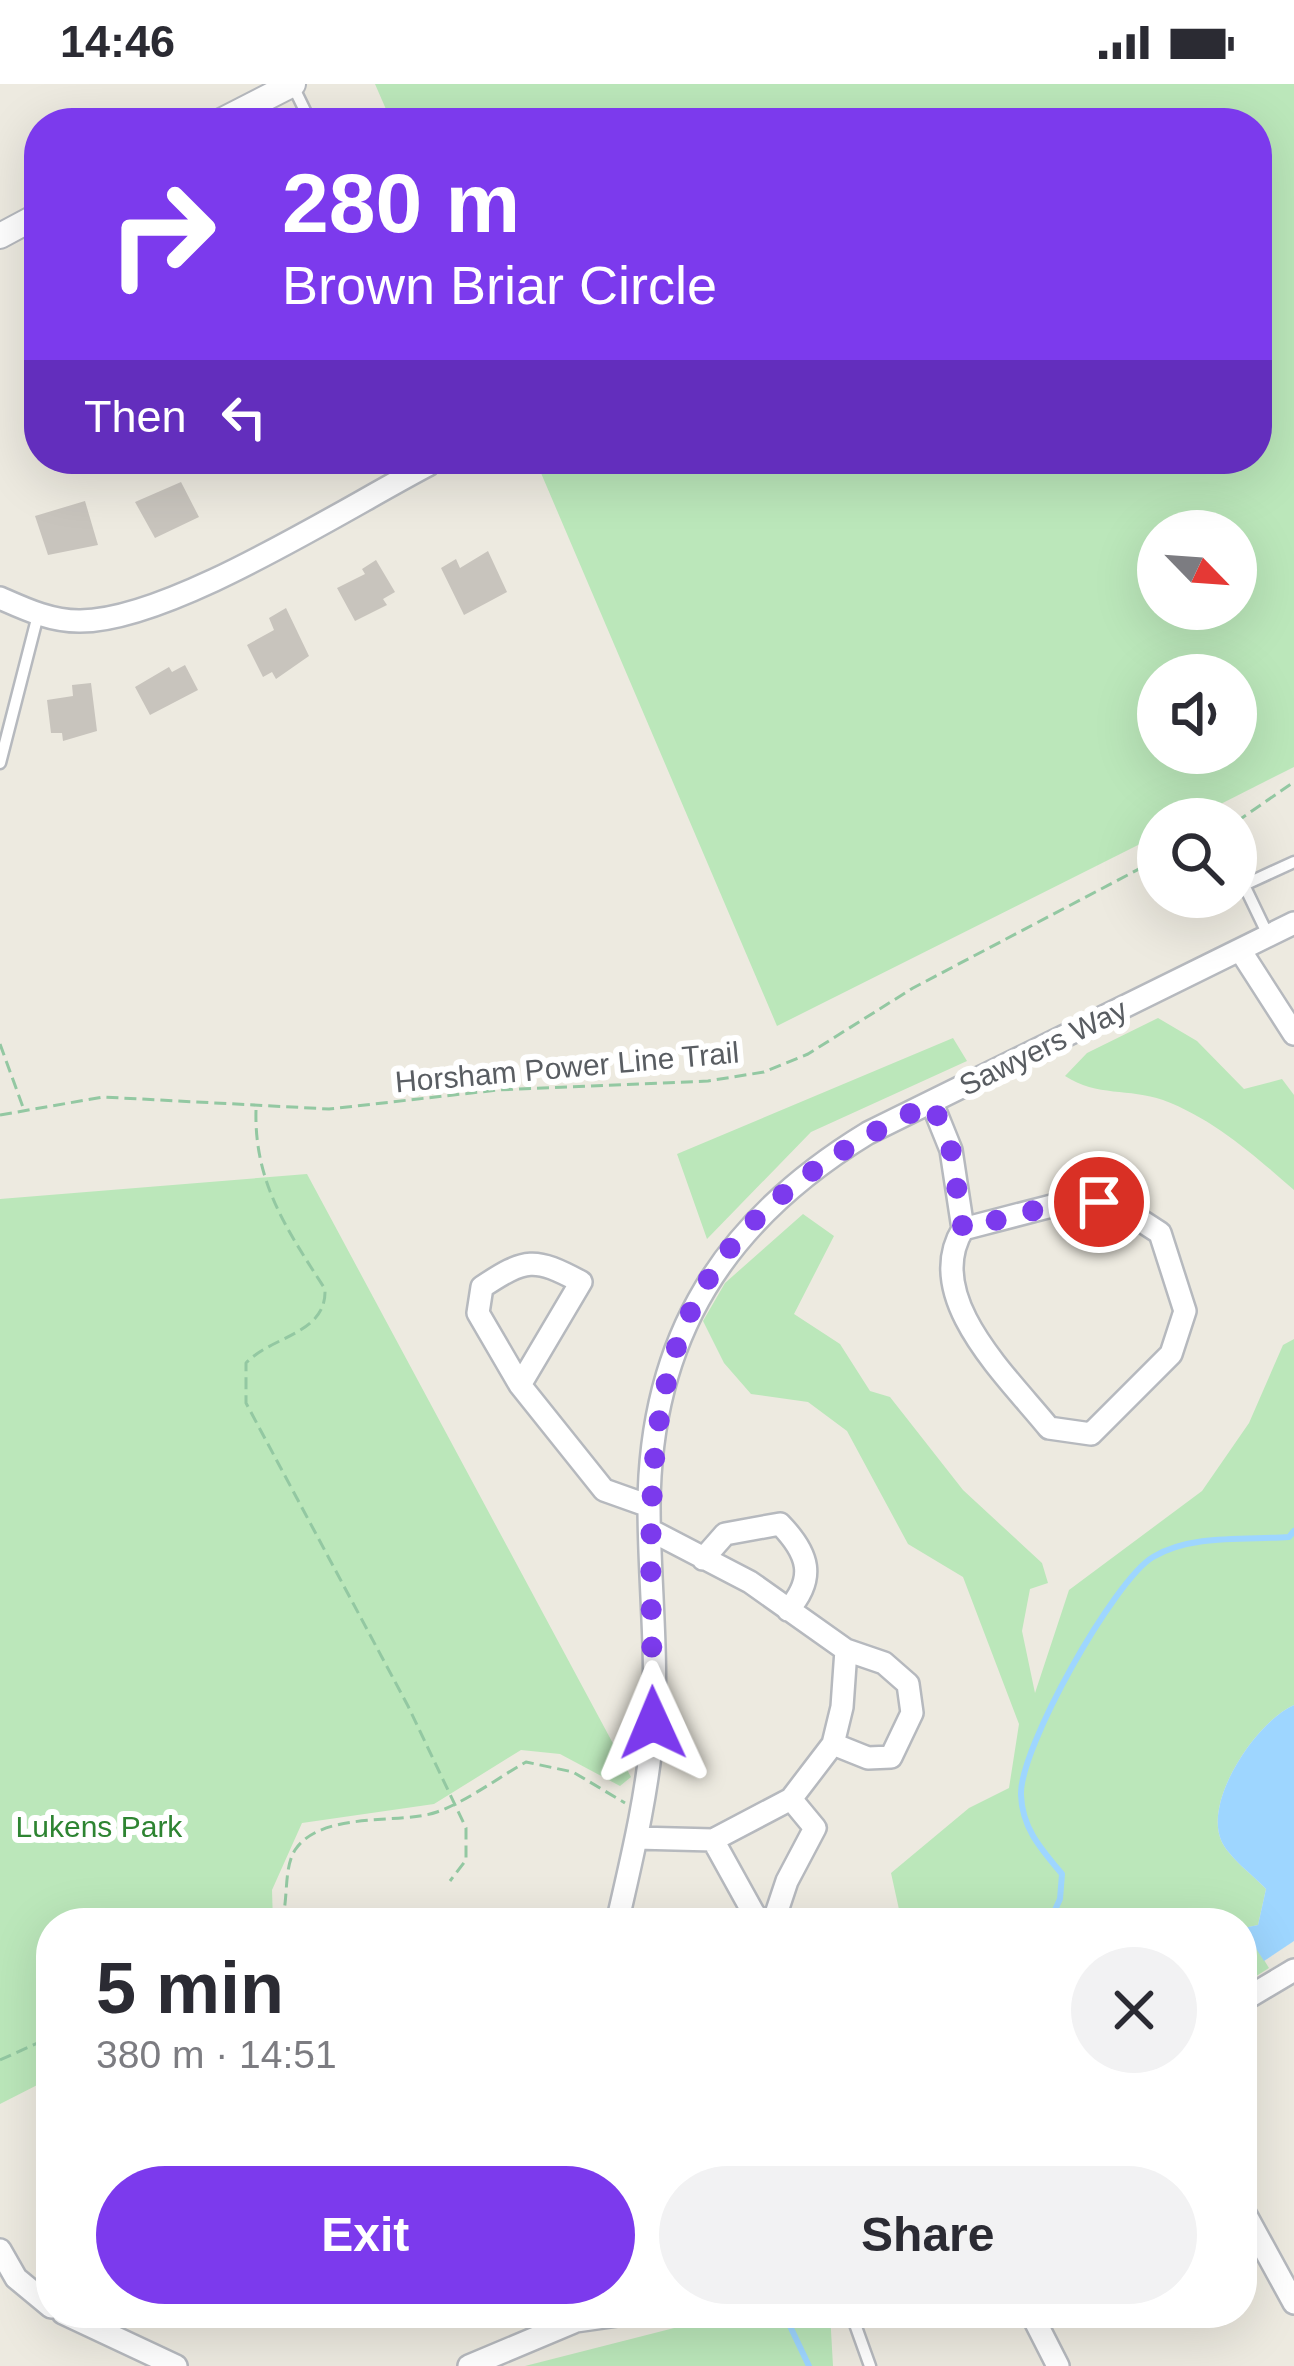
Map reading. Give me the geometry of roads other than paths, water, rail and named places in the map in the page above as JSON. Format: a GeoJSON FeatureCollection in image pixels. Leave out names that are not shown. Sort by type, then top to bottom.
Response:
{"type":"FeatureCollection","features":[{"type":"Feature","properties":{"kind":"street"},"geometry":{"type":"LineString","coordinates":[[246,108],[292,84]]}},
{"type":"Feature","properties":{"kind":"street"},"geometry":{"type":"LineString","coordinates":[[0,598],[38,615],[79,622],[148,612],[407,474]]}},
{"type":"Feature","properties":{"kind":"street","name":"Sawyers Way"},"geometry":{"type":"LineString","coordinates":[[621,1908],[637,1838],[653,1723],[649,1506],[664,1380],[691,1310],[730,1245],[808,1169],[1294,923]]}},
{"type":"Feature","properties":{"kind":"street"},"geometry":{"type":"LineString","coordinates":[[1240,950],[1294,1034]]}},
{"type":"Feature","properties":{"kind":"street"},"geometry":{"type":"LineString","coordinates":[[932,1103],[951,1150],[963,1229],[947,1266],[952,1288],[987,1350],[1049,1428],[1091,1434],[1171,1354],[1182,1332],[1182,1288],[1160,1233],[1143,1219],[1099,1202],[1066,1202],[963,1229]]}},
{"type":"Feature","properties":{"kind":"street"},"geometry":{"type":"LineString","coordinates":[[520,1384],[581,1282],[546,1263],[518,1264],[482,1287],[478,1313],[520,1384],[604,1490],[649,1506]]}},
{"type":"Feature","properties":{"kind":"street"},"geometry":{"type":"LineString","coordinates":[[703,1559],[725,1534],[780,1524],[800,1544],[808,1564],[805,1590],[788,1610]]}},
{"type":"Feature","properties":{"kind":"street"},"geometry":{"type":"LineString","coordinates":[[650,1530],[750,1582],[846,1649],[884,1663],[908,1684],[912,1713],[891,1757],[868,1758],[833,1744]]}},
{"type":"Feature","properties":{"kind":"street"},"geometry":{"type":"LineString","coordinates":[[637,1838],[713,1840],[791,1799],[833,1744],[846,1649]]}},
{"type":"Feature","properties":{"kind":"street"},"geometry":{"type":"LineString","coordinates":[[775,1908],[815,1828],[791,1799]]}},
{"type":"Feature","properties":{"kind":"street"},"geometry":{"type":"LineString","coordinates":[[713,1840],[751,1908]]}},
{"type":"Feature","properties":{"kind":"street"},"geometry":{"type":"LineString","coordinates":[[1257,1992],[1294,1970]]}},
{"type":"Feature","properties":{"kind":"street"},"geometry":{"type":"LineString","coordinates":[[1257,2235],[1294,2303]]}},
{"type":"Feature","properties":{"kind":"street"},"geometry":{"type":"LineString","coordinates":[[0,2250],[16,2278],[36,2295]]}},
{"type":"Feature","properties":{"kind":"street"},"geometry":{"type":"LineString","coordinates":[[94,2328],[176,2366]]}},
{"type":"Feature","properties":{"kind":"street"},"geometry":{"type":"LineString","coordinates":[[469,2366],[559,2328]]}},
{"type":"Feature","properties":{"kind":"street"},"geometry":{"type":"LineString","coordinates":[[1039,2328],[1058,2366]]}},
{"type":"Feature","properties":{"kind":"lane"},"geometry":{"type":"LineString","coordinates":[[0,763],[38,615]]}},
{"type":"Feature","properties":{"kind":"lane"},"geometry":{"type":"LineString","coordinates":[[1268,936],[1244,885],[1294,862]]}},
{"type":"Feature","properties":{"kind":"lane"},"geometry":{"type":"LineString","coordinates":[[856,2328],[870,2366]]}},
{"type":"Feature","properties":{"kind":"water"},"geometry":{"type":"Polygon","coordinates":[[[1294,1705],[1294,1941],[1264,1961],[1257,1950],[1257,1925],[1266,1889],[1224,1846],[1218,1823],[1220,1804],[1237,1763],[1280,1714],[1294,1705]]]}},
{"type":"Feature","properties":{"kind":"waterway"},"geometry":{"type":"LineString","coordinates":[[1056,1908],[1062,1874],[1029,1828],[1022,1807],[1024,1773],[1052,1706],[1094,1630],[1136,1572],[1153,1557],[1201,1541],[1289,1537],[1294,1531]]}},
{"type":"Feature","properties":{"kind":"waterway"},"geometry":{"type":"LineString","coordinates":[[791,2328],[809,2366]]}},
{"type":"Feature","properties":{"kind":"park label","name":"Lukens Park"},"geometry":{"type":"Point","coordinates":[99,1826]}}]}
